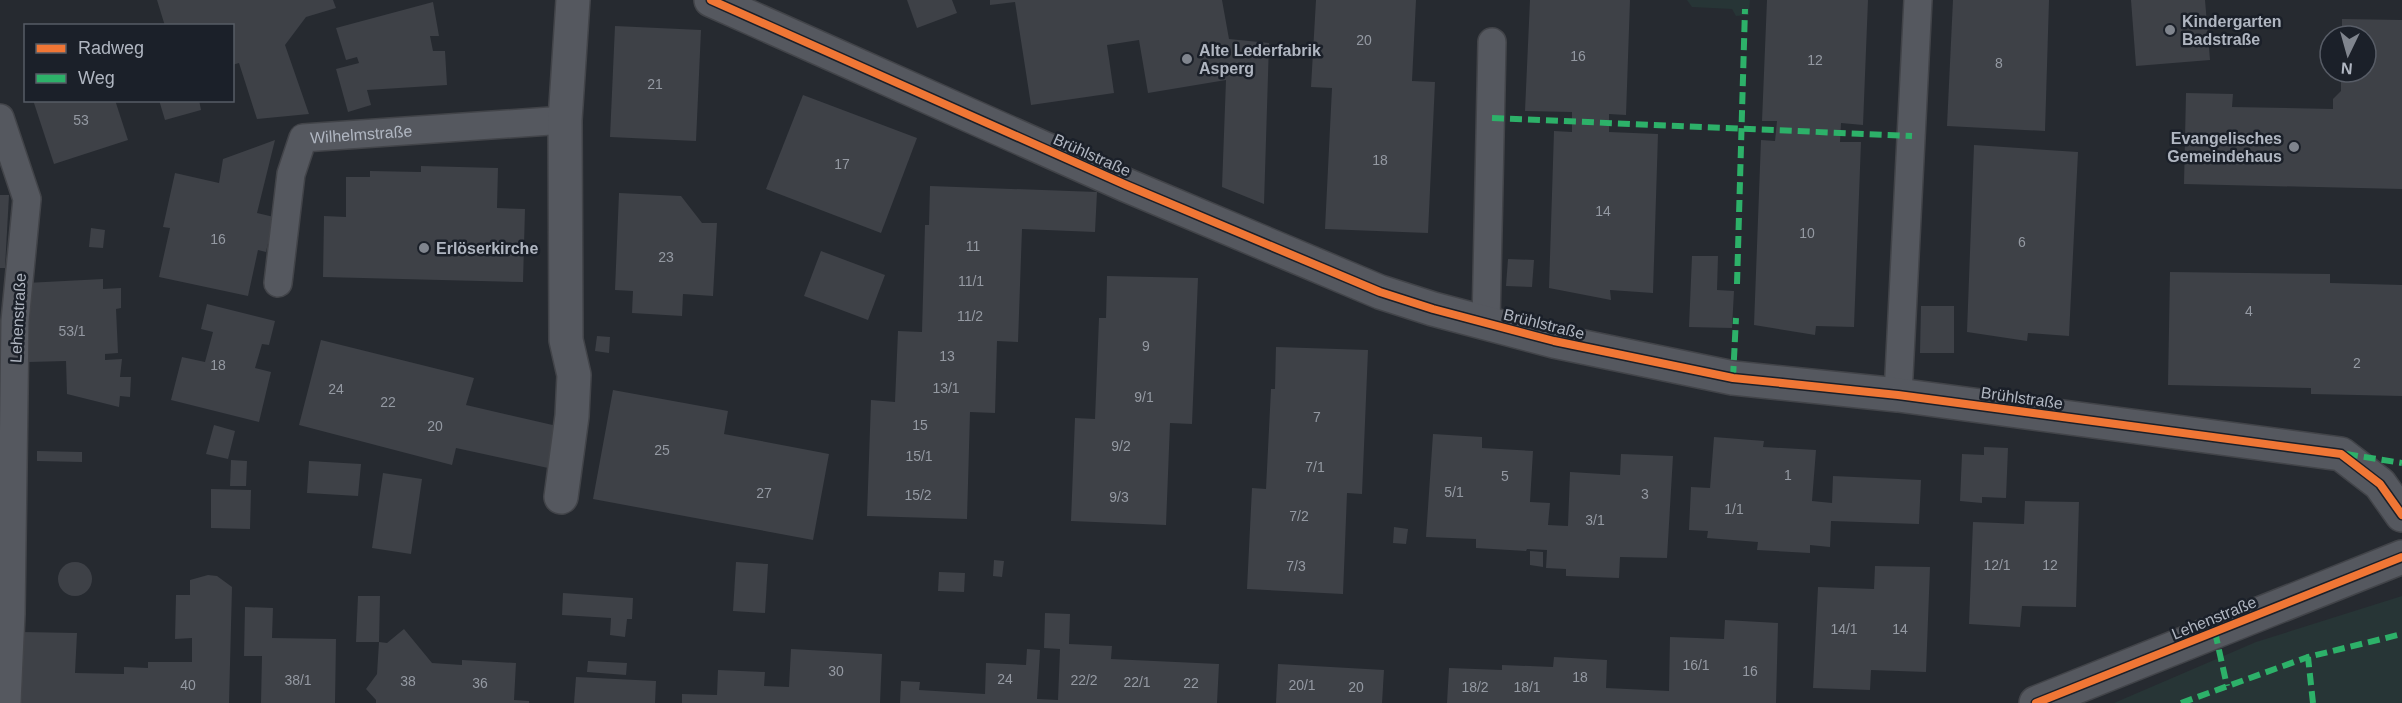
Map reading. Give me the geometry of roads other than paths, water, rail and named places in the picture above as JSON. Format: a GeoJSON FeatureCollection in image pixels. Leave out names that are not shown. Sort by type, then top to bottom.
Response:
{"type":"FeatureCollection","features":[{"type":"Feature","properties":{"kind":"street"},"geometry":{"type":"LineString","coordinates":[[561,497],[572,416],[574,375],[566,340],[565,120],[573,0]]}},
{"type":"Feature","properties":{"kind":"street","name":"Brühlstraße"},"geometry":{"type":"LineString","coordinates":[[711,0],[1126,185],[1380,292],[1486,324],[1554,341],[1733,378],[1898,395],[2341,454],[2380,484],[2402,515]]}},
{"type":"Feature","properties":{"kind":"street","name":"Lehenstraße"},"geometry":{"type":"LineString","coordinates":[[2036,703],[2402,557]]}},
{"type":"Feature","properties":{"kind":"lane"},"geometry":{"type":"LineString","coordinates":[[1898,395],[1918,0]]}},
{"type":"Feature","properties":{"kind":"lane"},"geometry":{"type":"LineString","coordinates":[[1486,324],[1492,42]]}},
{"type":"Feature","properties":{"kind":"lane","name":"Lehenstraße"},"geometry":{"type":"LineString","coordinates":[[0,118],[27,199],[15,321],[11,614],[7,703]]}},
{"type":"Feature","properties":{"kind":"lane","name":"Wilhelmstraße"},"geometry":{"type":"LineString","coordinates":[[278,283],[291,174],[303,138],[565,120]]}},
{"type":"Feature","properties":{"kind":"place","name":"Kindergarten Badstraße"},"geometry":{"type":"Point","coordinates":[2170,30]}},
{"type":"Feature","properties":{"kind":"place","name":"Alte Lederfabrik Asperg"},"geometry":{"type":"Point","coordinates":[1187,59]}},
{"type":"Feature","properties":{"kind":"place","name":"Evangelisches Gemeindehaus"},"geometry":{"type":"Point","coordinates":[2294,147]}},
{"type":"Feature","properties":{"kind":"place","name":"Erlöserkirche"},"geometry":{"type":"Point","coordinates":[424,248]}}]}
